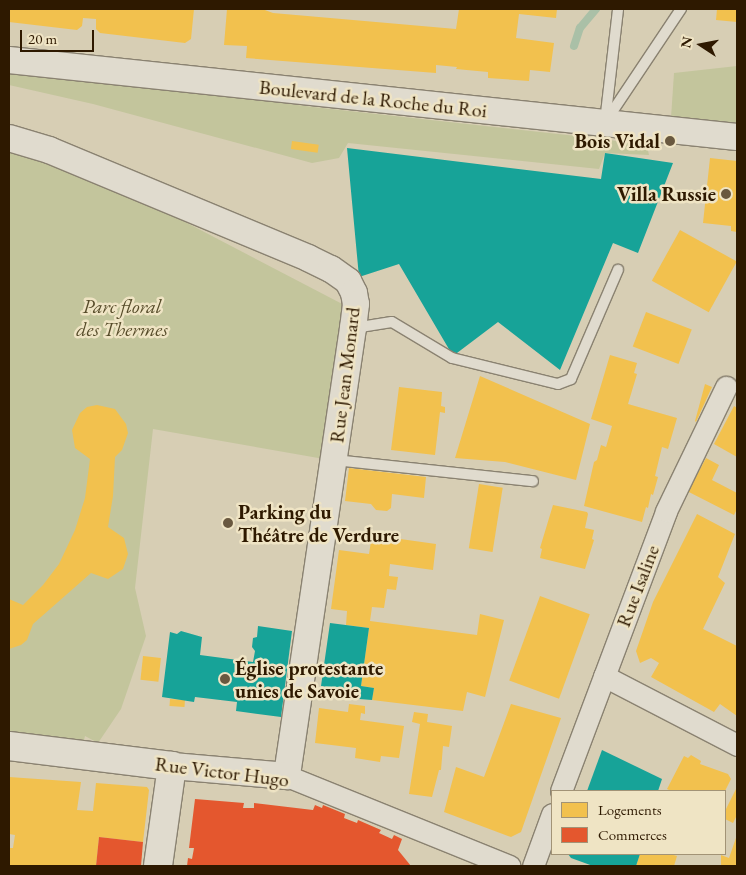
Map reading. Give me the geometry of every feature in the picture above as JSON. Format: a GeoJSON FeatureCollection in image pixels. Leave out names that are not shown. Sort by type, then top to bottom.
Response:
{"type":"FeatureCollection","features":[{"type":"Feature","properties":{"kind":"main road","name":"Rue Victor Hugo"},"geometry":{"type":"LineString","coordinates":[[9,746],[172,766]]}},
{"type":"Feature","properties":{"kind":"main road"},"geometry":{"type":"LineString","coordinates":[[158,866],[172,766]]}},
{"type":"Feature","properties":{"kind":"street","name":"Boulevard de la Roche du Roi"},"geometry":{"type":"LineString","coordinates":[[9,60],[737,137]]}},
{"type":"Feature","properties":{"kind":"street","name":"Rue Jean Monard"},"geometry":{"type":"LineString","coordinates":[[9,138],[49,150],[331,269],[348,281],[354,293],[356,304],[354,328],[287,776]]}},
{"type":"Feature","properties":{"kind":"street","name":"Rue Isaline"},"geometry":{"type":"LineString","coordinates":[[561,790],[666,511],[732,389]]}},
{"type":"Feature","properties":{"kind":"street"},"geometry":{"type":"LineString","coordinates":[[604,676],[737,745]]}},
{"type":"Feature","properties":{"kind":"street","name":"Rue Victor Hugo"},"geometry":{"type":"LineString","coordinates":[[172,766],[287,776],[510,866]]}},
{"type":"Feature","properties":{"kind":"street"},"geometry":{"type":"LineString","coordinates":[[533,866],[551,817]]}},
{"type":"Feature","properties":{"kind":"lane"},"geometry":{"type":"LineString","coordinates":[[604,124],[618,9]]}},
{"type":"Feature","properties":{"kind":"lane"},"geometry":{"type":"LineString","coordinates":[[604,124],[682,9]]}},
{"type":"Feature","properties":{"kind":"lane"},"geometry":{"type":"LineString","coordinates":[[354,328],[392,322],[452,358],[558,384],[571,378],[618,270]]}},
{"type":"Feature","properties":{"kind":"lane"},"geometry":{"type":"LineString","coordinates":[[334,460],[533,481]]}},
{"type":"Feature","properties":{"kind":"green space"},"geometry":{"type":"Polygon","coordinates":[[[737,66],[737,125],[671,118],[674,73],[737,66]]]}},
{"type":"Feature","properties":{"kind":"green space"},"geometry":{"type":"Polygon","coordinates":[[[9,68],[313,107],[604,139],[647,146],[649,155],[605,153],[599,169],[348,143],[339,158],[312,163],[93,104],[9,85],[9,68]]]}},
{"type":"Feature","properties":{"kind":"green space","name":"Parc floral des Thermes"},"geometry":{"type":"Polygon","coordinates":[[[9,150],[120,188],[348,307],[324,459],[153,429],[135,588],[146,636],[121,709],[98,743],[85,736],[82,748],[9,738],[9,150]]]}},
{"type":"Feature","properties":{"kind":"building: Logements"},"geometry":{"type":"Polygon","coordinates":[[[9,9],[194,9],[191,39],[185,43],[100,33],[96,29],[96,19],[83,18],[82,26],[77,30],[9,22],[9,9]]]}},
{"type":"Feature","properties":{"kind":"building: Logements"},"geometry":{"type":"Polygon","coordinates":[[[227,9],[262,9],[273,13],[456,29],[459,9],[557,9],[556,18],[519,14],[516,38],[554,43],[550,72],[530,70],[529,81],[488,78],[488,72],[436,65],[436,73],[246,58],[247,46],[224,45],[227,9]]]}},
{"type":"Feature","properties":{"kind":"building: Logements"},"geometry":{"type":"Polygon","coordinates":[[[717,9],[737,9],[737,22],[716,20],[717,9]]]}},
{"type":"Feature","properties":{"kind":"building: Logements"},"geometry":{"type":"Polygon","coordinates":[[[292,141],[319,145],[318,153],[291,149],[292,141]]]}},
{"type":"Feature","properties":{"kind":"building: Logements","name":"Villa Russie"},"geometry":{"type":"Polygon","coordinates":[[[710,158],[737,161],[737,232],[731,231],[731,226],[703,223],[710,158]]]}},
{"type":"Feature","properties":{"kind":"building: Logements"},"geometry":{"type":"Polygon","coordinates":[[[680,230],[737,262],[709,312],[652,281],[680,230]]]}},
{"type":"Feature","properties":{"kind":"building: Logements"},"geometry":{"type":"Polygon","coordinates":[[[646,312],[692,330],[678,364],[633,347],[646,312]]]}},
{"type":"Feature","properties":{"kind":"building: Logements"},"geometry":{"type":"Polygon","coordinates":[[[610,355],[637,363],[634,373],[637,374],[628,404],[677,418],[668,449],[662,447],[655,476],[658,477],[642,522],[584,506],[594,462],[597,460],[601,445],[606,447],[612,426],[591,419],[610,355]]]}},
{"type":"Feature","properties":{"kind":"building: Logements"},"geometry":{"type":"Polygon","coordinates":[[[480,376],[590,424],[576,480],[505,462],[455,458],[480,376]]]}},
{"type":"Feature","properties":{"kind":"building: Logements"},"geometry":{"type":"Polygon","coordinates":[[[705,384],[712,387],[696,422],[695,421],[705,384]]]}},
{"type":"Feature","properties":{"kind":"building: Logements"},"geometry":{"type":"Polygon","coordinates":[[[399,387],[442,392],[441,406],[445,407],[445,413],[440,412],[435,455],[391,450],[399,387]]]}},
{"type":"Feature","properties":{"kind":"building: Logements"},"geometry":{"type":"Polygon","coordinates":[[[97,405],[115,409],[126,424],[128,433],[122,450],[115,457],[113,496],[108,527],[124,538],[128,554],[123,569],[108,579],[91,573],[33,624],[27,640],[21,645],[9,649],[9,599],[23,605],[43,585],[59,564],[75,530],[85,498],[90,459],[75,448],[72,430],[80,413],[87,407],[97,405]]]}},
{"type":"Feature","properties":{"kind":"building: Logements"},"geometry":{"type":"Polygon","coordinates":[[[734,406],[737,408],[737,457],[714,444],[734,406]]]}},
{"type":"Feature","properties":{"kind":"building: Logements"},"geometry":{"type":"Polygon","coordinates":[[[706,458],[719,465],[712,480],[737,493],[737,509],[734,515],[681,488],[685,483],[691,486],[706,458]]]}},
{"type":"Feature","properties":{"kind":"building: Logements"},"geometry":{"type":"Polygon","coordinates":[[[349,468],[426,477],[424,498],[392,494],[391,508],[387,511],[376,510],[371,504],[345,501],[349,468]]]}},
{"type":"Feature","properties":{"kind":"building: Logements"},"geometry":{"type":"Polygon","coordinates":[[[479,484],[503,488],[493,552],[469,548],[479,484]]]}},
{"type":"Feature","properties":{"kind":"building: Logements"},"geometry":{"type":"Polygon","coordinates":[[[553,505],[587,512],[588,514],[585,528],[594,530],[592,539],[594,540],[585,569],[540,558],[542,549],[540,548],[553,505]]]}},
{"type":"Feature","properties":{"kind":"building: Logements"},"geometry":{"type":"Polygon","coordinates":[[[697,514],[735,534],[718,577],[725,583],[703,629],[737,646],[737,716],[720,704],[714,712],[651,677],[659,663],[651,658],[640,663],[636,651],[653,602],[697,514]]]}},
{"type":"Feature","properties":{"kind":"building: Logements"},"geometry":{"type":"Polygon","coordinates":[[[372,535],[436,544],[433,570],[390,564],[389,576],[398,577],[396,590],[387,589],[384,608],[372,607],[370,621],[477,635],[480,614],[504,620],[485,697],[467,692],[463,711],[372,700],[374,688],[361,686],[369,628],[346,625],[347,611],[331,609],[339,550],[369,554],[372,535]]]}},
{"type":"Feature","properties":{"kind":"building: Logements"},"geometry":{"type":"Polygon","coordinates":[[[540,596],[590,614],[559,699],[509,681],[540,596]]]}},
{"type":"Feature","properties":{"kind":"building: Logements"},"geometry":{"type":"Polygon","coordinates":[[[143,656],[161,658],[158,682],[140,680],[143,656]]]}},
{"type":"Feature","properties":{"kind":"building: Logements"},"geometry":{"type":"Polygon","coordinates":[[[170,699],[185,700],[184,707],[170,706],[170,699]]]}},
{"type":"Feature","properties":{"kind":"building: Logements"},"geometry":{"type":"Polygon","coordinates":[[[349,704],[365,706],[365,714],[361,713],[360,720],[404,726],[399,758],[381,756],[380,762],[355,758],[356,748],[315,743],[319,708],[348,712],[349,704]]]}},
{"type":"Feature","properties":{"kind":"building: Logements"},"geometry":{"type":"Polygon","coordinates":[[[511,704],[561,718],[521,832],[511,837],[444,812],[456,767],[484,777],[511,704]]]}},
{"type":"Feature","properties":{"kind":"building: Logements"},"geometry":{"type":"Polygon","coordinates":[[[414,712],[428,714],[427,722],[452,726],[449,747],[443,746],[441,770],[439,770],[432,797],[409,794],[420,724],[412,722],[414,712]]]}},
{"type":"Feature","properties":{"kind":"building: Logements"},"geometry":{"type":"Polygon","coordinates":[[[691,755],[701,761],[700,764],[728,774],[731,779],[726,790],[667,789],[684,756],[688,758],[691,755]]]}},
{"type":"Feature","properties":{"kind":"building: Logements"},"geometry":{"type":"Polygon","coordinates":[[[9,777],[81,782],[77,810],[93,811],[96,783],[147,787],[149,790],[143,842],[99,837],[96,866],[9,866],[9,848],[13,848],[15,835],[9,834],[9,777]]]}},
{"type":"Feature","properties":{"kind":"building: Logements"},"geometry":{"type":"Polygon","coordinates":[[[737,787],[737,815],[733,823],[726,820],[726,809],[737,787]]]}},
{"type":"Feature","properties":{"kind":"building: Logements"},"geometry":{"type":"Polygon","coordinates":[[[737,835],[737,866],[721,866],[721,855],[729,858],[737,835]]]}},
{"type":"Feature","properties":{"kind":"building: Logements"},"geometry":{"type":"Polygon","coordinates":[[[640,855],[677,856],[674,866],[636,866],[640,855]]]}},
{"type":"Feature","properties":{"kind":"building: Commerces"},"geometry":{"type":"Polygon","coordinates":[[[195,799],[244,803],[243,808],[254,808],[254,803],[313,810],[315,805],[322,808],[323,805],[345,814],[344,818],[357,823],[358,820],[381,830],[379,833],[392,839],[394,835],[402,839],[398,850],[411,866],[187,866],[188,858],[192,859],[194,848],[189,848],[195,799]]]}},
{"type":"Feature","properties":{"kind":"building: Commerces"},"geometry":{"type":"Polygon","coordinates":[[[99,837],[143,842],[141,866],[96,866],[99,837]]]}},
{"type":"Feature","properties":{"kind":"building: Public"},"geometry":{"type":"Polygon","coordinates":[[[347,148],[601,179],[605,153],[673,163],[638,253],[613,243],[560,370],[498,322],[453,356],[399,264],[359,277],[347,148]]]}},
{"type":"Feature","properties":{"kind":"building: Public"},"geometry":{"type":"Polygon","coordinates":[[[330,623],[369,628],[361,686],[374,688],[372,700],[359,699],[360,691],[321,686],[330,623]]]}},
{"type":"Feature","properties":{"kind":"building: Public","name":"Église protestante unies de Savoie"},"geometry":{"type":"Polygon","coordinates":[[[258,626],[292,631],[281,717],[236,711],[237,702],[195,697],[194,702],[162,697],[170,632],[177,634],[181,631],[202,637],[200,655],[253,662],[255,651],[252,647],[253,638],[257,637],[258,626]]]}},
{"type":"Feature","properties":{"kind":"building: Public"},"geometry":{"type":"Polygon","coordinates":[[[602,750],[662,779],[658,790],[587,790],[602,750]]]}},
{"type":"Feature","properties":{"kind":"building: Public"},"geometry":{"type":"Polygon","coordinates":[[[569,855],[640,855],[636,866],[593,866],[571,858],[569,855]]]}},
{"type":"Feature","properties":{"kind":"waterway"},"geometry":{"type":"LineString","coordinates":[[574,46],[580,28],[596,9]]}},
{"type":"Feature","properties":{"kind":"place","name":"Bois Vidal"},"geometry":{"type":"Point","coordinates":[670,141]}},
{"type":"Feature","properties":{"kind":"place","name":"Villa Russie"},"geometry":{"type":"Point","coordinates":[726,194]}},
{"type":"Feature","properties":{"kind":"place","name":"Parking du Théâtre de Verdure"},"geometry":{"type":"Point","coordinates":[228,523]}},
{"type":"Feature","properties":{"kind":"place","name":"Église protestante unies de Savoie"},"geometry":{"type":"Point","coordinates":[225,679]}}]}
